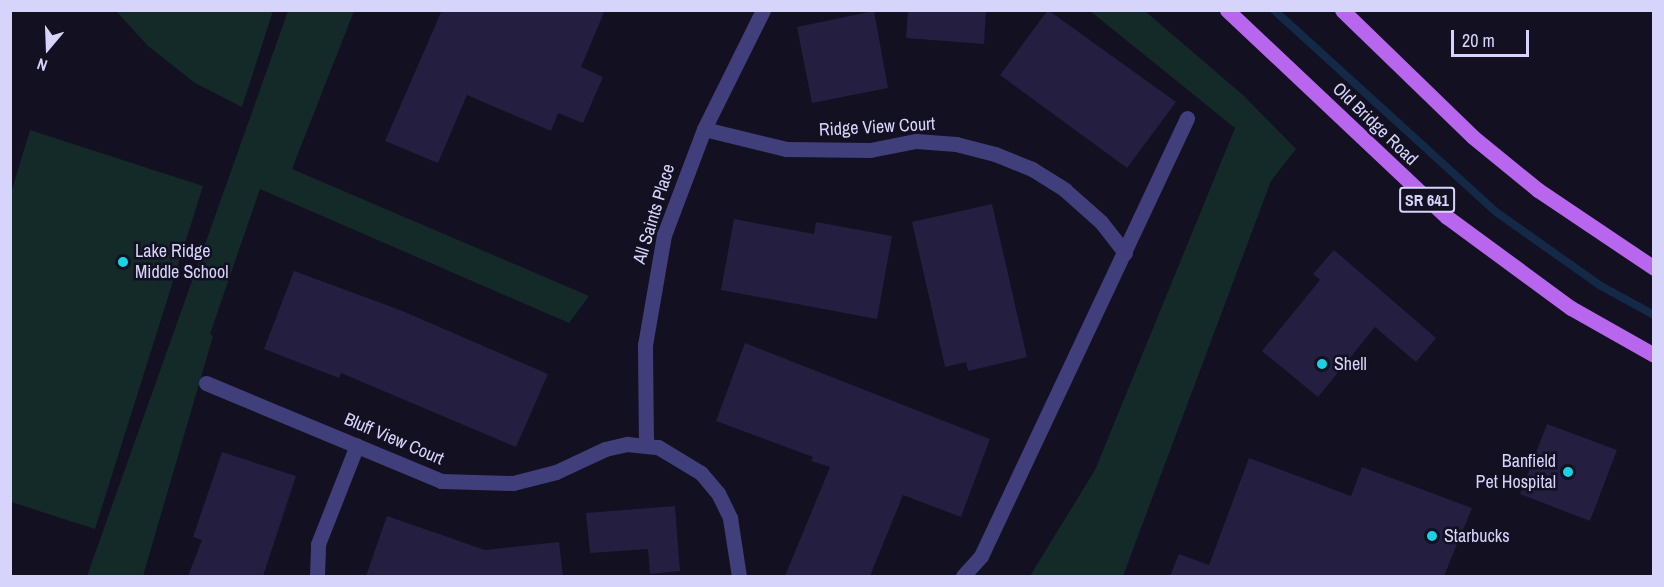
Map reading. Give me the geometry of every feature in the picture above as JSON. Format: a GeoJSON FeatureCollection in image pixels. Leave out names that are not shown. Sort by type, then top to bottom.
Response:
{"type":"FeatureCollection","features":[{"type":"Feature","properties":{"kind":"main road","name":"Old Bridge Road"},"geometry":{"type":"LineString","coordinates":[[1227,10],[1447,217],[1571,308],[1653,355]]}},
{"type":"Feature","properties":{"kind":"main road"},"geometry":{"type":"LineString","coordinates":[[1342,10],[1481,143],[1538,190],[1653,268]]}},
{"type":"Feature","properties":{"kind":"street","name":"All Saints Place"},"geometry":{"type":"LineString","coordinates":[[646,444],[645,345],[651,293],[664,235],[704,129],[763,10]]}},
{"type":"Feature","properties":{"kind":"street"},"geometry":{"type":"LineString","coordinates":[[963,576],[981,556],[1187,118]]}},
{"type":"Feature","properties":{"kind":"street","name":"Ridge View Court"},"geometry":{"type":"LineString","coordinates":[[704,129],[786,150],[870,150],[916,141],[956,144],[995,154],[1032,169],[1065,190],[1101,222],[1125,253]]}},
{"type":"Feature","properties":{"kind":"street","name":"Bluff View Court"},"geometry":{"type":"LineString","coordinates":[[206,382],[441,481],[477,484],[513,483],[556,472],[605,449],[646,444],[679,457],[701,473],[718,493],[730,518],[739,576]]}},
{"type":"Feature","properties":{"kind":"street"},"geometry":{"type":"LineString","coordinates":[[317,576],[318,544],[357,445]]}},
{"type":"Feature","properties":{"kind":"green space"},"geometry":{"type":"Polygon","coordinates":[[[116,11],[273,11],[242,107],[195,83],[148,46],[116,11]]]}},
{"type":"Feature","properties":{"kind":"green space"},"geometry":{"type":"Polygon","coordinates":[[[288,11],[354,11],[292,169],[589,296],[569,323],[260,189],[210,334],[213,336],[143,576],[87,576],[288,11]]]}},
{"type":"Feature","properties":{"kind":"green space"},"geometry":{"type":"Polygon","coordinates":[[[1090,11],[1145,11],[1244,96],[1296,149],[1271,181],[1123,576],[1030,576],[1095,470],[1235,128],[1090,11]]]}},
{"type":"Feature","properties":{"kind":"green space"},"geometry":{"type":"Polygon","coordinates":[[[30,130],[203,186],[95,529],[11,502],[11,193],[30,130]]]}},
{"type":"Feature","properties":{"kind":"building"},"geometry":{"type":"Polygon","coordinates":[[[442,10],[605,10],[581,67],[603,77],[583,123],[558,113],[551,131],[467,95],[438,163],[385,141],[442,10]]]}},
{"type":"Feature","properties":{"kind":"building"},"geometry":{"type":"Polygon","coordinates":[[[908,10],[986,10],[984,44],[906,38],[908,10]]]}},
{"type":"Feature","properties":{"kind":"building"},"geometry":{"type":"Polygon","coordinates":[[[1048,10],[1176,102],[1127,168],[1000,75],[1048,10]]]}},
{"type":"Feature","properties":{"kind":"building"},"geometry":{"type":"Polygon","coordinates":[[[874,11],[888,88],[812,103],[797,27],[874,11]]]}},
{"type":"Feature","properties":{"kind":"building"},"geometry":{"type":"Polygon","coordinates":[[[992,204],[1027,357],[968,371],[966,362],[945,367],[912,222],[992,204]]]}},
{"type":"Feature","properties":{"kind":"building"},"geometry":{"type":"Polygon","coordinates":[[[734,219],[814,234],[816,222],[892,236],[877,319],[721,290],[734,219]]]}},
{"type":"Feature","properties":{"kind":"building"},"geometry":{"type":"Polygon","coordinates":[[[1334,250],[1436,338],[1416,362],[1375,327],[1318,397],[1262,351],[1320,280],[1313,274],[1334,250]]]}},
{"type":"Feature","properties":{"kind":"building"},"geometry":{"type":"Polygon","coordinates":[[[294,271],[400,310],[548,374],[516,447],[341,373],[339,378],[264,349],[294,271]]]}},
{"type":"Feature","properties":{"kind":"building"},"geometry":{"type":"Polygon","coordinates":[[[745,343],[990,439],[961,517],[903,495],[870,576],[785,576],[830,467],[811,461],[813,457],[716,421],[745,343]]]}},
{"type":"Feature","properties":{"kind":"building","name":"Banfield Pet Hospital"},"geometry":{"type":"Polygon","coordinates":[[[1547,424],[1617,450],[1590,521],[1520,494],[1547,424]]]}},
{"type":"Feature","properties":{"kind":"building"},"geometry":{"type":"Polygon","coordinates":[[[222,452],[296,476],[263,576],[188,576],[202,540],[193,537],[222,452]]]}},
{"type":"Feature","properties":{"kind":"building"},"geometry":{"type":"Polygon","coordinates":[[[1249,458],[1351,496],[1362,467],[1472,508],[1444,576],[1170,576],[1179,554],[1209,565],[1249,458]]]}},
{"type":"Feature","properties":{"kind":"building"},"geometry":{"type":"Polygon","coordinates":[[[675,506],[680,571],[650,574],[648,549],[590,553],[586,513],[675,506]]]}},
{"type":"Feature","properties":{"kind":"building"},"geometry":{"type":"Polygon","coordinates":[[[387,516],[485,550],[559,542],[563,576],[366,576],[387,516]]]}},
{"type":"Feature","properties":{"kind":"waterway"},"geometry":{"type":"LineString","coordinates":[[1274,10],[1496,212],[1601,286],[1654,315]]}},
{"type":"Feature","properties":{"kind":"place","name":"Lake Ridge Middle School"},"geometry":{"type":"Point","coordinates":[123,262]}},
{"type":"Feature","properties":{"kind":"place","name":"Shell"},"geometry":{"type":"Point","coordinates":[1322,364]}},
{"type":"Feature","properties":{"kind":"place","name":"Banfield Pet Hospital"},"geometry":{"type":"Point","coordinates":[1568,472]}},
{"type":"Feature","properties":{"kind":"place","name":"Starbucks"},"geometry":{"type":"Point","coordinates":[1432,536]}}]}
